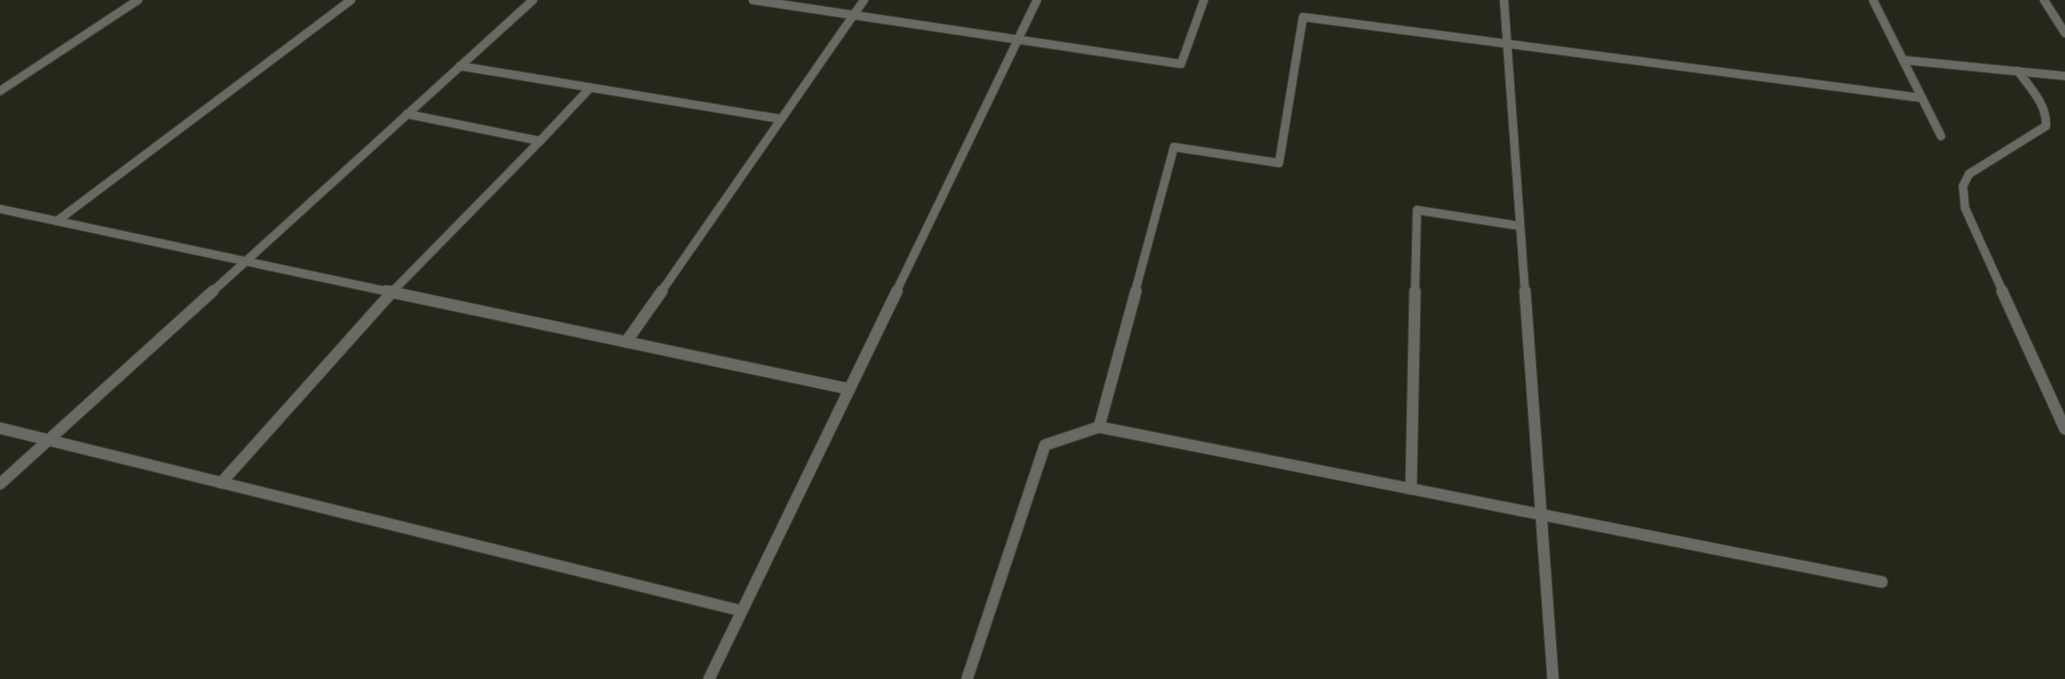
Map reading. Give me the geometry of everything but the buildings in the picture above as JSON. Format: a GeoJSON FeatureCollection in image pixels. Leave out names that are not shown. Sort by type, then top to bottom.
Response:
{"type":"FeatureCollection","features":[{"type":"Feature","properties":{"kind":"street"},"geometry":{"type":"LineString","coordinates":[[0,91],[138,0]]}},
{"type":"Feature","properties":{"kind":"street"},"geometry":{"type":"LineString","coordinates":[[57,221],[351,0]]}},
{"type":"Feature","properties":{"kind":"street"},"geometry":{"type":"LineString","coordinates":[[0,484],[533,0]]}},
{"type":"Feature","properties":{"kind":"street"},"geometry":{"type":"LineString","coordinates":[[753,0],[1181,64],[1204,0]]}},
{"type":"Feature","properties":{"kind":"street"},"geometry":{"type":"LineString","coordinates":[[626,342],[864,0]]}},
{"type":"Feature","properties":{"kind":"street"},"geometry":{"type":"LineString","coordinates":[[709,679],[1037,0]]}},
{"type":"Feature","properties":{"kind":"street"},"geometry":{"type":"LineString","coordinates":[[1504,0],[1553,679]]}},
{"type":"Feature","properties":{"kind":"street"},"geometry":{"type":"LineString","coordinates":[[1873,0],[1941,136]]}},
{"type":"Feature","properties":{"kind":"street"},"geometry":{"type":"LineString","coordinates":[[2044,0],[2065,33]]}},
{"type":"Feature","properties":{"kind":"street"},"geometry":{"type":"LineString","coordinates":[[1099,427],[1174,147],[1279,163],[1303,18],[1922,98]]}},
{"type":"Feature","properties":{"kind":"street"},"geometry":{"type":"LineString","coordinates":[[1903,60],[2065,76]]}},
{"type":"Feature","properties":{"kind":"street"},"geometry":{"type":"LineString","coordinates":[[460,66],[781,119]]}},
{"type":"Feature","properties":{"kind":"street"},"geometry":{"type":"LineString","coordinates":[[2018,71],[2044,109],[2048,118],[2046,126],[1969,174],[1963,183],[1962,193],[1965,208],[2065,429]]}},
{"type":"Feature","properties":{"kind":"street"},"geometry":{"type":"LineString","coordinates":[[221,483],[392,292],[590,88]]}},
{"type":"Feature","properties":{"kind":"street"},"geometry":{"type":"LineString","coordinates":[[407,114],[540,141]]}},
{"type":"Feature","properties":{"kind":"street"},"geometry":{"type":"LineString","coordinates":[[0,209],[849,389]]}},
{"type":"Feature","properties":{"kind":"street"},"geometry":{"type":"LineString","coordinates":[[1411,489],[1417,210],[1520,226]]}},
{"type":"Feature","properties":{"kind":"street"},"geometry":{"type":"LineString","coordinates":[[966,679],[1045,444],[1099,427],[1882,582]]}},
{"type":"Feature","properties":{"kind":"street"},"geometry":{"type":"LineString","coordinates":[[0,428],[742,611]]}}]}
